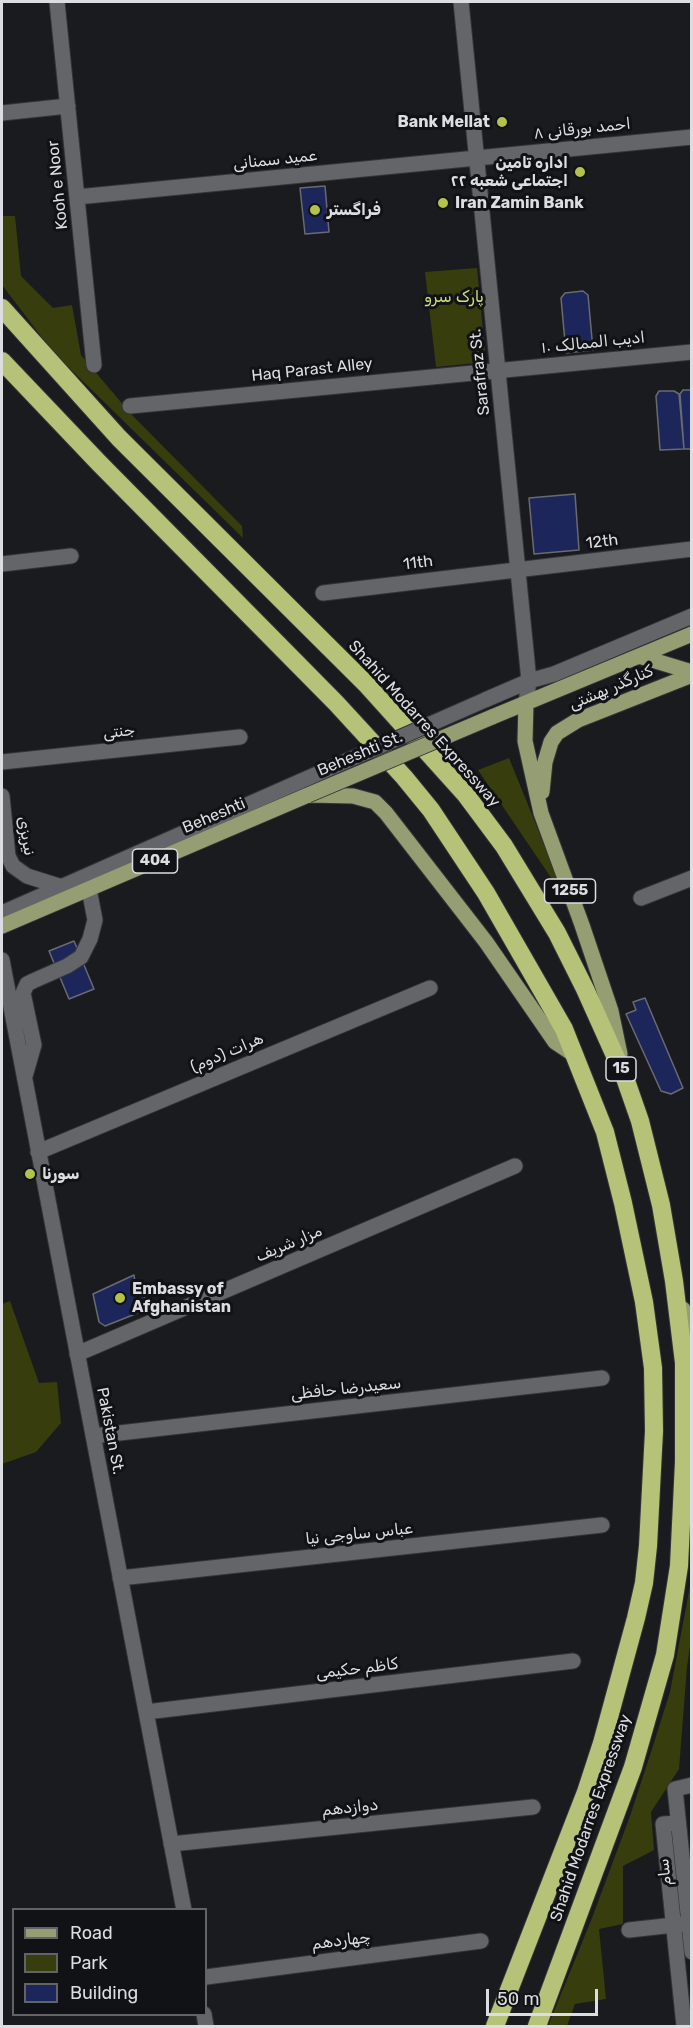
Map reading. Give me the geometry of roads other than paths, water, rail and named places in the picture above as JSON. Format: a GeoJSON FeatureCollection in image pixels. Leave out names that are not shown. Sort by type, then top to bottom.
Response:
{"type":"FeatureCollection","features":[{"type":"Feature","properties":{"kind":"highway","name":"Shahid Modarres Expressway"},"geometry":{"type":"LineString","coordinates":[[2,308],[119,438],[366,684],[466,795],[504,846],[556,933],[625,1078],[642,1128],[661,1205],[674,1281],[684,1363],[684,1462],[679,1566],[664,1654],[633,1767],[537,2026]]}},
{"type":"Feature","properties":{"kind":"highway","name":"Shahid Modarres Expressway"},"geometry":{"type":"LineString","coordinates":[[2,361],[327,695],[404,777],[431,810],[486,893],[564,1029],[605,1132],[623,1203],[649,1333],[653,1368],[654,1431],[644,1584],[602,1743],[582,1803],[495,2026]]}},
{"type":"Feature","properties":{"kind":"main road","name":"404"},"geometry":{"type":"LineString","coordinates":[[526,703],[692,634]]}},
{"type":"Feature","properties":{"kind":"main road"},"geometry":{"type":"LineString","coordinates":[[639,656],[692,673]]}},
{"type":"Feature","properties":{"kind":"main road","name":"کنارگذر بهشتی"},"geometry":{"type":"LineString","coordinates":[[541,813],[545,762],[551,742],[557,733],[578,720],[692,673]]}},
{"type":"Feature","properties":{"kind":"main road","name":"1255"},"geometry":{"type":"LineString","coordinates":[[526,703],[525,741],[541,813],[611,1011],[625,1078]]}},
{"type":"Feature","properties":{"kind":"main road","name":"Beheshti St."},"geometry":{"type":"LineString","coordinates":[[308,795],[526,703]]}},
{"type":"Feature","properties":{"kind":"main road"},"geometry":{"type":"LineString","coordinates":[[308,795],[353,796],[375,802],[381,807],[486,942],[555,1042],[576,1056]]}},
{"type":"Feature","properties":{"kind":"main road","name":"Beheshti"},"geometry":{"type":"LineString","coordinates":[[2,926],[308,795]]}},
{"type":"Feature","properties":{"kind":"main road"},"geometry":{"type":"LineString","coordinates":[[674,1281],[692,1334]]}},
{"type":"Feature","properties":{"kind":"street","name":"Kooh e Noor"},"geometry":{"type":"LineString","coordinates":[[57,2],[94,365]]}},
{"type":"Feature","properties":{"kind":"street","name":"Sarafraz St."},"geometry":{"type":"LineString","coordinates":[[461,2],[529,681],[526,703]]}},
{"type":"Feature","properties":{"kind":"street"},"geometry":{"type":"LineString","coordinates":[[2,113],[68,105]]}},
{"type":"Feature","properties":{"kind":"street","name":"احمد بورقانی ۸"},"geometry":{"type":"LineString","coordinates":[[477,158],[692,137]]}},
{"type":"Feature","properties":{"kind":"street","name":"عمید سمنانی"},"geometry":{"type":"LineString","coordinates":[[77,197],[477,158]]}},
{"type":"Feature","properties":{"kind":"street","name":"ادیب الممالک ۱۰"},"geometry":{"type":"LineString","coordinates":[[498,370],[692,352]]}},
{"type":"Feature","properties":{"kind":"street","name":"Haq Parast Alley"},"geometry":{"type":"LineString","coordinates":[[130,406],[498,370]]}},
{"type":"Feature","properties":{"kind":"street","name":"12th"},"geometry":{"type":"LineString","coordinates":[[518,570],[692,549]]}},
{"type":"Feature","properties":{"kind":"street"},"geometry":{"type":"LineString","coordinates":[[2,564],[72,556]]}},
{"type":"Feature","properties":{"kind":"street","name":"11th"},"geometry":{"type":"LineString","coordinates":[[322,592],[518,570]]}},
{"type":"Feature","properties":{"kind":"street"},"geometry":{"type":"LineString","coordinates":[[2,913],[529,681],[554,674],[692,616]]}},
{"type":"Feature","properties":{"kind":"street","name":"جنتی"},"geometry":{"type":"LineString","coordinates":[[2,762],[240,736]]}},
{"type":"Feature","properties":{"kind":"street","name":"نیریزی"},"geometry":{"type":"LineString","coordinates":[[2,796],[8,856],[13,867],[27,876],[60,887]]}},
{"type":"Feature","properties":{"kind":"street"},"geometry":{"type":"LineString","coordinates":[[641,898],[692,878]]}},
{"type":"Feature","properties":{"kind":"street"},"geometry":{"type":"LineString","coordinates":[[24,1079],[33,1045],[23,993],[27,984],[81,957],[90,939],[95,920],[85,890],[60,887]]}},
{"type":"Feature","properties":{"kind":"street","name":"Pakistan St."},"geometry":{"type":"LineString","coordinates":[[2,960],[184,1908]]}},
{"type":"Feature","properties":{"kind":"street","name":"هرات (دوم)"},"geometry":{"type":"LineString","coordinates":[[38,1152],[430,988]]}},
{"type":"Feature","properties":{"kind":"street","name":"مزار شریف"},"geometry":{"type":"LineString","coordinates":[[77,1354],[515,1166]]}},
{"type":"Feature","properties":{"kind":"street","name":"سعیدرضا حافظی"},"geometry":{"type":"LineString","coordinates":[[93,1436],[602,1378]]}},
{"type":"Feature","properties":{"kind":"street","name":"عباس ساوجی نیا"},"geometry":{"type":"LineString","coordinates":[[120,1578],[602,1525]]}},
{"type":"Feature","properties":{"kind":"street","name":"کاظم حکیمی"},"geometry":{"type":"LineString","coordinates":[[146,1712],[573,1661]]}},
{"type":"Feature","properties":{"kind":"street","name":"سام"},"geometry":{"type":"LineString","coordinates":[[692,1785],[675,1789],[670,1823],[685,1924],[692,1952]]}},
{"type":"Feature","properties":{"kind":"street","name":"دوازدهم"},"geometry":{"type":"LineString","coordinates":[[171,1844],[533,1807]]}},
{"type":"Feature","properties":{"kind":"street"},"geometry":{"type":"LineString","coordinates":[[628,1930],[685,1924],[684,2026]]}},
{"type":"Feature","properties":{"kind":"street","name":"چهاردهم"},"geometry":{"type":"LineString","coordinates":[[207,1977],[481,1941]]}},
{"type":"Feature","properties":{"kind":"place","name":"Bank Mellat"},"geometry":{"type":"Point","coordinates":[502,122]}},
{"type":"Feature","properties":{"kind":"place","name":"اداره تامین اجتماعی شعبه ۲۲"},"geometry":{"type":"Point","coordinates":[580,172]}},
{"type":"Feature","properties":{"kind":"place","name":"Iran Zamin Bank"},"geometry":{"type":"Point","coordinates":[443,203]}},
{"type":"Feature","properties":{"kind":"place","name":"فراگستر"},"geometry":{"type":"Point","coordinates":[315,210]}},
{"type":"Feature","properties":{"kind":"place","name":"سورنا"},"geometry":{"type":"Point","coordinates":[30,1174]}},
{"type":"Feature","properties":{"kind":"place","name":"Embassy of Afghanistan"},"geometry":{"type":"Point","coordinates":[120,1298]}},
{"type":"Feature","properties":{"kind":"park label","name":"پارک سرو"},"geometry":{"type":"Point","coordinates":[454,297]}}]}
